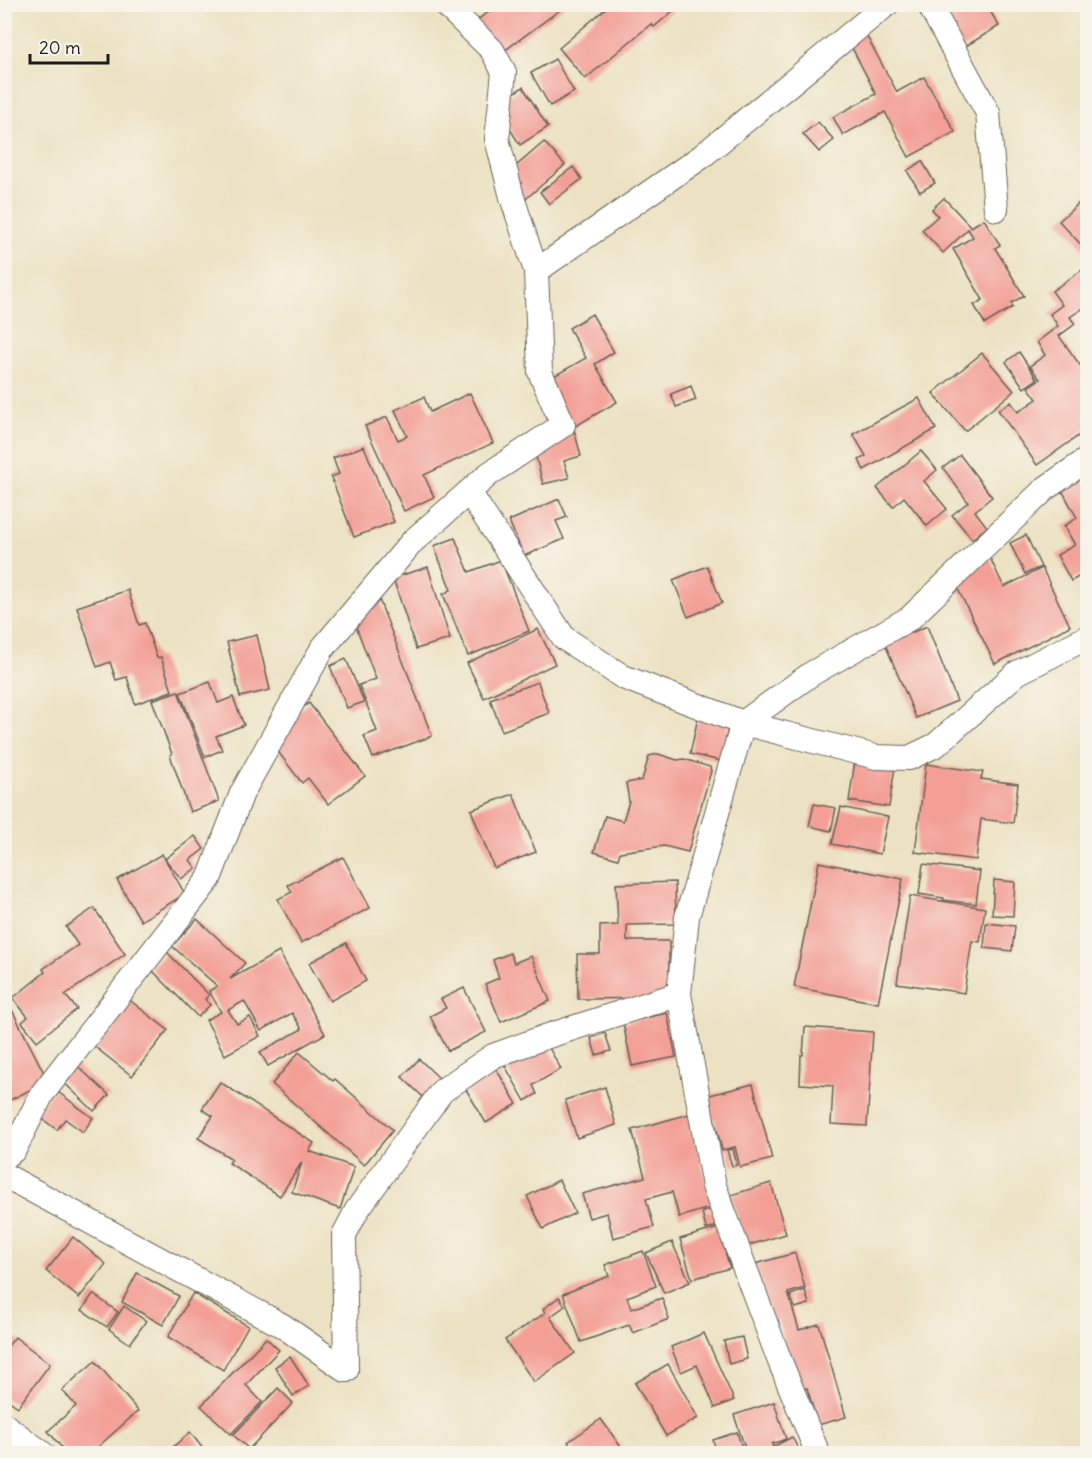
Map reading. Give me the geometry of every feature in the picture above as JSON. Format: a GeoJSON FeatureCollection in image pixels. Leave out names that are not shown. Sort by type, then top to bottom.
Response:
{"type":"FeatureCollection","features":[{"type":"Feature","properties":{"kind":"street"},"geometry":{"type":"LineString","coordinates":[[4,1157],[14,1150],[42,1094],[209,879],[242,793],[322,649],[413,541],[489,474],[563,425],[540,372],[536,271],[496,139],[504,72],[492,50],[445,4]]}},
{"type":"Feature","properties":{"kind":"street"},"geometry":{"type":"LineString","coordinates":[[536,271],[701,157],[886,4]]}},
{"type":"Feature","properties":{"kind":"street"},"geometry":{"type":"LineString","coordinates":[[929,4],[988,113],[996,209]]}},
{"type":"Feature","properties":{"kind":"street"},"geometry":{"type":"LineString","coordinates":[[818,1454],[779,1359],[714,1186],[679,994],[687,917],[743,723],[811,674],[910,618],[1046,488],[1088,459]]}},
{"type":"Feature","properties":{"kind":"street"},"geometry":{"type":"LineString","coordinates":[[469,492],[564,638],[623,677],[743,723],[876,757],[909,758],[936,745],[1017,673],[1088,637]]}},
{"type":"Feature","properties":{"kind":"street"},"geometry":{"type":"LineString","coordinates":[[4,1174],[283,1326],[346,1370],[344,1235],[357,1210],[442,1091],[493,1056],[679,994]]}},
{"type":"Feature","properties":{"kind":"street"},"geometry":{"type":"LineString","coordinates":[[4,1425],[43,1454]]}},
{"type":"Feature","properties":{"kind":"building"},"geometry":{"type":"Polygon","coordinates":[[[499,4],[568,4],[500,54],[476,21],[499,4]]]}},
{"type":"Feature","properties":{"kind":"building"},"geometry":{"type":"Polygon","coordinates":[[[611,4],[681,4],[654,27],[651,24],[585,79],[559,48],[611,4]]]}},
{"type":"Feature","properties":{"kind":"building"},"geometry":{"type":"Polygon","coordinates":[[[926,4],[986,4],[999,26],[961,49],[926,4]]]}},
{"type":"Feature","properties":{"kind":"building"},"geometry":{"type":"Polygon","coordinates":[[[865,33],[897,92],[924,77],[955,132],[909,157],[885,112],[843,135],[833,117],[876,94],[849,42],[865,33]]]}},
{"type":"Feature","properties":{"kind":"building"},"geometry":{"type":"Polygon","coordinates":[[[555,59],[574,92],[550,106],[531,73],[555,59]]]}},
{"type":"Feature","properties":{"kind":"building"},"geometry":{"type":"Polygon","coordinates":[[[523,87],[548,127],[520,145],[495,105],[523,87]]]}},
{"type":"Feature","properties":{"kind":"building"},"geometry":{"type":"Polygon","coordinates":[[[818,122],[834,140],[819,152],[803,134],[818,122]]]}},
{"type":"Feature","properties":{"kind":"building"},"geometry":{"type":"Polygon","coordinates":[[[544,142],[565,165],[521,203],[501,179],[544,142]]]}},
{"type":"Feature","properties":{"kind":"building"},"geometry":{"type":"Polygon","coordinates":[[[922,161],[935,183],[920,192],[907,171],[922,161]]]}},
{"type":"Feature","properties":{"kind":"building"},"geometry":{"type":"Polygon","coordinates":[[[573,167],[582,179],[549,204],[540,192],[573,167]]]}},
{"type":"Feature","properties":{"kind":"building"},"geometry":{"type":"Polygon","coordinates":[[[1088,195],[1088,252],[1059,221],[1088,195]]]}},
{"type":"Feature","properties":{"kind":"building"},"geometry":{"type":"Polygon","coordinates":[[[944,198],[971,227],[984,219],[1000,245],[995,248],[1024,296],[1011,303],[1013,307],[985,324],[974,305],[983,300],[953,249],[973,237],[968,229],[943,253],[922,230],[938,216],[932,209],[944,198]]]}},
{"type":"Feature","properties":{"kind":"building"},"geometry":{"type":"Polygon","coordinates":[[[1088,266],[1088,305],[1070,317],[1075,324],[1059,336],[1088,376],[1088,429],[1037,465],[998,410],[1011,402],[1018,412],[1037,399],[1028,387],[1040,379],[1030,366],[1045,355],[1037,342],[1058,326],[1050,314],[1062,305],[1052,291],[1088,266]]]}},
{"type":"Feature","properties":{"kind":"building"},"geometry":{"type":"Polygon","coordinates":[[[592,314],[614,352],[595,364],[617,402],[574,427],[547,380],[586,358],[569,328],[592,314]]]}},
{"type":"Feature","properties":{"kind":"building"},"geometry":{"type":"Polygon","coordinates":[[[1019,352],[1037,379],[1024,388],[1006,362],[1019,352]]]}},
{"type":"Feature","properties":{"kind":"building"},"geometry":{"type":"Polygon","coordinates":[[[982,353],[1014,391],[965,431],[933,393],[982,353]]]}},
{"type":"Feature","properties":{"kind":"building"},"geometry":{"type":"Polygon","coordinates":[[[691,386],[696,400],[676,407],[671,394],[691,386]]]}},
{"type":"Feature","properties":{"kind":"building"},"geometry":{"type":"Polygon","coordinates":[[[470,393],[493,443],[424,475],[434,497],[404,511],[365,426],[387,417],[398,440],[407,436],[395,410],[424,397],[430,412],[470,393]]]}},
{"type":"Feature","properties":{"kind":"building"},"geometry":{"type":"Polygon","coordinates":[[[919,398],[936,429],[864,470],[859,460],[866,456],[853,434],[919,398]]]}},
{"type":"Feature","properties":{"kind":"building"},"geometry":{"type":"Polygon","coordinates":[[[573,426],[581,456],[564,461],[569,478],[543,484],[531,437],[573,426]]]}},
{"type":"Feature","properties":{"kind":"building"},"geometry":{"type":"Polygon","coordinates":[[[364,446],[394,522],[354,537],[331,477],[339,474],[333,458],[364,446]]]}},
{"type":"Feature","properties":{"kind":"building"},"geometry":{"type":"Polygon","coordinates":[[[921,451],[937,470],[924,481],[947,509],[927,526],[904,497],[893,507],[877,488],[921,451]]]}},
{"type":"Feature","properties":{"kind":"building"},"geometry":{"type":"Polygon","coordinates":[[[960,455],[992,497],[975,511],[987,527],[972,539],[952,515],[968,502],[943,468],[960,455]]]}},
{"type":"Feature","properties":{"kind":"building"},"geometry":{"type":"Polygon","coordinates":[[[1077,468],[1088,488],[1088,586],[1082,575],[1071,581],[1057,555],[1075,545],[1064,526],[1077,518],[1056,479],[1077,468]]]}},
{"type":"Feature","properties":{"kind":"building"},"geometry":{"type":"Polygon","coordinates":[[[559,499],[567,517],[556,521],[564,539],[524,556],[509,521],[559,499]]]}},
{"type":"Feature","properties":{"kind":"building"},"geometry":{"type":"Polygon","coordinates":[[[1026,535],[1041,567],[1025,574],[1010,543],[1026,535]]]}},
{"type":"Feature","properties":{"kind":"building"},"geometry":{"type":"Polygon","coordinates":[[[455,538],[469,572],[501,560],[529,631],[468,656],[443,594],[451,590],[434,546],[455,538]]]}},
{"type":"Feature","properties":{"kind":"building"},"geometry":{"type":"Polygon","coordinates":[[[990,558],[1004,587],[1042,568],[1070,626],[995,664],[952,577],[990,558]]]}},
{"type":"Feature","properties":{"kind":"building"},"geometry":{"type":"Polygon","coordinates":[[[707,566],[722,603],[688,617],[673,580],[707,566]]]}},
{"type":"Feature","properties":{"kind":"building"},"geometry":{"type":"Polygon","coordinates":[[[428,567],[450,639],[416,649],[393,578],[428,567]]]}},
{"type":"Feature","properties":{"kind":"building"},"geometry":{"type":"Polygon","coordinates":[[[128,590],[139,625],[145,623],[157,658],[161,657],[172,691],[135,704],[127,677],[116,680],[110,662],[97,667],[77,607],[128,590]]]}},
{"type":"Feature","properties":{"kind":"building"},"geometry":{"type":"Polygon","coordinates":[[[378,597],[432,736],[373,758],[364,736],[377,731],[359,685],[376,679],[349,608],[378,597]]]}},
{"type":"Feature","properties":{"kind":"building"},"geometry":{"type":"Polygon","coordinates":[[[927,626],[957,701],[916,718],[885,644],[927,626]]]}},
{"type":"Feature","properties":{"kind":"building"},"geometry":{"type":"Polygon","coordinates":[[[538,629],[555,664],[484,698],[467,663],[538,629]]]}},
{"type":"Feature","properties":{"kind":"building"},"geometry":{"type":"Polygon","coordinates":[[[257,635],[270,690],[240,697],[227,642],[257,635]]]}},
{"type":"Feature","properties":{"kind":"building"},"geometry":{"type":"Polygon","coordinates":[[[346,659],[364,702],[347,708],[330,666],[346,659]]]}},
{"type":"Feature","properties":{"kind":"building"},"geometry":{"type":"Polygon","coordinates":[[[210,682],[218,703],[233,697],[244,725],[216,736],[222,750],[205,757],[180,693],[210,682]]]}},
{"type":"Feature","properties":{"kind":"building"},"geometry":{"type":"Polygon","coordinates":[[[538,682],[549,713],[502,731],[490,699],[538,682]]]}},
{"type":"Feature","properties":{"kind":"building"},"geometry":{"type":"Polygon","coordinates":[[[178,691],[219,801],[190,812],[152,700],[178,691]]]}},
{"type":"Feature","properties":{"kind":"building"},"geometry":{"type":"Polygon","coordinates":[[[309,703],[365,776],[328,804],[308,778],[302,783],[266,736],[309,703]]]}},
{"type":"Feature","properties":{"kind":"building"},"geometry":{"type":"Polygon","coordinates":[[[699,713],[730,719],[721,761],[690,754],[699,713]]]}},
{"type":"Feature","properties":{"kind":"building"},"geometry":{"type":"Polygon","coordinates":[[[658,754],[710,767],[711,771],[688,852],[664,846],[620,852],[618,859],[594,852],[605,816],[623,821],[629,801],[626,783],[642,780],[649,756],[658,754]]]}},
{"type":"Feature","properties":{"kind":"building"},"geometry":{"type":"Polygon","coordinates":[[[855,761],[895,767],[889,807],[849,801],[855,761]]]}},
{"type":"Feature","properties":{"kind":"building"},"geometry":{"type":"Polygon","coordinates":[[[926,764],[983,772],[981,779],[1018,784],[1013,823],[981,819],[976,860],[915,852],[926,764]]]}},
{"type":"Feature","properties":{"kind":"building"},"geometry":{"type":"Polygon","coordinates":[[[513,794],[536,852],[494,868],[471,810],[513,794]]]}},
{"type":"Feature","properties":{"kind":"building"},"geometry":{"type":"Polygon","coordinates":[[[814,804],[836,808],[831,831],[809,826],[814,804]]]}},
{"type":"Feature","properties":{"kind":"building"},"geometry":{"type":"Polygon","coordinates":[[[841,807],[888,817],[880,854],[832,844],[841,807]]]}},
{"type":"Feature","properties":{"kind":"building"},"geometry":{"type":"Polygon","coordinates":[[[195,836],[204,849],[190,860],[196,868],[181,879],[165,859],[195,836]]]}},
{"type":"Feature","properties":{"kind":"building"},"geometry":{"type":"Polygon","coordinates":[[[162,854],[185,894],[141,921],[117,880],[162,854]]]}},
{"type":"Feature","properties":{"kind":"building"},"geometry":{"type":"Polygon","coordinates":[[[343,857],[370,908],[301,943],[278,899],[292,892],[288,885],[343,857]]]}},
{"type":"Feature","properties":{"kind":"building"},"geometry":{"type":"Polygon","coordinates":[[[819,862],[903,879],[878,1003],[794,987],[819,862]]]}},
{"type":"Feature","properties":{"kind":"building"},"geometry":{"type":"Polygon","coordinates":[[[923,864],[980,871],[976,904],[919,894],[923,864]]]}},
{"type":"Feature","properties":{"kind":"building"},"geometry":{"type":"Polygon","coordinates":[[[994,880],[1015,882],[1013,916],[992,915],[994,880]]]}},
{"type":"Feature","properties":{"kind":"building"},"geometry":{"type":"Polygon","coordinates":[[[675,882],[676,924],[627,925],[627,941],[669,941],[669,998],[578,999],[577,954],[600,954],[600,926],[618,925],[616,884],[675,882]]]}},
{"type":"Feature","properties":{"kind":"building"},"geometry":{"type":"Polygon","coordinates":[[[910,896],[985,908],[980,942],[972,941],[964,993],[897,983],[910,896]]]}},
{"type":"Feature","properties":{"kind":"building"},"geometry":{"type":"Polygon","coordinates":[[[94,908],[125,954],[65,995],[77,1009],[37,1041],[22,1022],[28,1017],[13,998],[45,972],[43,969],[78,945],[66,927],[94,908]]]}},
{"type":"Feature","properties":{"kind":"building"},"geometry":{"type":"Polygon","coordinates":[[[197,919],[245,963],[230,979],[279,952],[325,1034],[268,1066],[260,1052],[302,1029],[292,1013],[261,1031],[244,1001],[228,1010],[237,1024],[250,1017],[260,1036],[225,1055],[206,1020],[221,1012],[209,991],[217,986],[172,946],[197,919]]]}},
{"type":"Feature","properties":{"kind":"building"},"geometry":{"type":"Polygon","coordinates":[[[986,923],[1015,926],[1012,951],[984,948],[986,923]]]}},
{"type":"Feature","properties":{"kind":"building"},"geometry":{"type":"Polygon","coordinates":[[[346,943],[366,981],[330,1001],[309,963],[346,943]]]}},
{"type":"Feature","properties":{"kind":"building"},"geometry":{"type":"Polygon","coordinates":[[[167,952],[209,995],[205,999],[210,1005],[198,1017],[150,968],[167,952]]]}},
{"type":"Feature","properties":{"kind":"building"},"geometry":{"type":"Polygon","coordinates":[[[510,953],[514,963],[531,956],[550,1001],[501,1022],[485,984],[499,978],[493,960],[510,953]]]}},
{"type":"Feature","properties":{"kind":"building"},"geometry":{"type":"Polygon","coordinates":[[[464,988],[486,1032],[448,1051],[430,1016],[446,1008],[441,999],[464,988]]]}},
{"type":"Feature","properties":{"kind":"building"},"geometry":{"type":"Polygon","coordinates":[[[118,991],[168,1030],[132,1076],[90,1043],[118,991]]]}},
{"type":"Feature","properties":{"kind":"building"},"geometry":{"type":"Polygon","coordinates":[[[7,1000],[48,1081],[4,1103],[4,1001],[7,1000]]]}},
{"type":"Feature","properties":{"kind":"building"},"geometry":{"type":"Polygon","coordinates":[[[667,1013],[676,1057],[632,1066],[623,1023],[667,1013]]]}},
{"type":"Feature","properties":{"kind":"building"},"geometry":{"type":"Polygon","coordinates":[[[805,1027],[873,1032],[867,1126],[831,1124],[833,1086],[800,1084],[805,1027]]]}},
{"type":"Feature","properties":{"kind":"building"},"geometry":{"type":"Polygon","coordinates":[[[605,1033],[611,1051],[596,1055],[591,1038],[605,1033]]]}},
{"type":"Feature","properties":{"kind":"building"},"geometry":{"type":"Polygon","coordinates":[[[541,1034],[561,1069],[533,1085],[537,1094],[525,1101],[500,1057],[541,1034]]]}},
{"type":"Feature","properties":{"kind":"building"},"geometry":{"type":"Polygon","coordinates":[[[299,1052],[333,1081],[335,1079],[393,1130],[364,1165],[272,1084],[299,1052]]]}},
{"type":"Feature","properties":{"kind":"building"},"geometry":{"type":"Polygon","coordinates":[[[419,1059],[440,1079],[423,1097],[402,1077],[419,1059]]]}},
{"type":"Feature","properties":{"kind":"building"},"geometry":{"type":"Polygon","coordinates":[[[71,1060],[109,1095],[94,1111],[57,1076],[71,1060]]]}},
{"type":"Feature","properties":{"kind":"building"},"geometry":{"type":"Polygon","coordinates":[[[492,1062],[517,1104],[486,1123],[461,1081],[492,1062]]]}},
{"type":"Feature","properties":{"kind":"building"},"geometry":{"type":"Polygon","coordinates":[[[220,1082],[314,1143],[309,1151],[354,1167],[340,1209],[292,1192],[302,1162],[280,1196],[229,1163],[232,1159],[198,1138],[213,1116],[202,1109],[220,1082]]]}},
{"type":"Feature","properties":{"kind":"building"},"geometry":{"type":"Polygon","coordinates":[[[753,1084],[772,1159],[740,1167],[735,1147],[722,1150],[706,1096],[753,1084]]]}},
{"type":"Feature","properties":{"kind":"building"},"geometry":{"type":"Polygon","coordinates":[[[605,1087],[616,1125],[577,1138],[565,1100],[605,1087]]]}},
{"type":"Feature","properties":{"kind":"building"},"geometry":{"type":"Polygon","coordinates":[[[54,1089],[93,1118],[83,1132],[65,1119],[57,1130],[36,1114],[54,1089]]]}},
{"type":"Feature","properties":{"kind":"building"},"geometry":{"type":"Polygon","coordinates":[[[689,1114],[713,1207],[679,1217],[672,1192],[646,1199],[654,1227],[613,1238],[607,1213],[589,1218],[582,1194],[645,1177],[632,1130],[689,1114]]]}},
{"type":"Feature","properties":{"kind":"building"},"geometry":{"type":"Polygon","coordinates":[[[733,1149],[737,1165],[732,1166],[727,1150],[733,1149]]]}},
{"type":"Feature","properties":{"kind":"building"},"geometry":{"type":"Polygon","coordinates":[[[559,1180],[575,1213],[543,1229],[527,1196],[559,1180]]]}},
{"type":"Feature","properties":{"kind":"building"},"geometry":{"type":"Polygon","coordinates":[[[771,1183],[786,1234],[746,1246],[731,1195],[771,1183]]]}},
{"type":"Feature","properties":{"kind":"building"},"geometry":{"type":"Polygon","coordinates":[[[731,1205],[735,1222],[706,1229],[702,1212],[731,1205]]]}},
{"type":"Feature","properties":{"kind":"building"},"geometry":{"type":"Polygon","coordinates":[[[718,1228],[730,1268],[692,1279],[680,1239],[718,1228]]]}},
{"type":"Feature","properties":{"kind":"building"},"geometry":{"type":"Polygon","coordinates":[[[73,1237],[106,1264],[79,1298],[46,1271],[73,1237]]]}},
{"type":"Feature","properties":{"kind":"building"},"geometry":{"type":"Polygon","coordinates":[[[672,1242],[690,1282],[664,1293],[646,1253],[672,1242]]]}},
{"type":"Feature","properties":{"kind":"building"},"geometry":{"type":"Polygon","coordinates":[[[643,1251],[656,1286],[627,1297],[631,1309],[662,1298],[669,1319],[633,1333],[629,1325],[581,1342],[563,1294],[609,1276],[605,1265],[643,1251]]]}},
{"type":"Feature","properties":{"kind":"building"},"geometry":{"type":"Polygon","coordinates":[[[795,1253],[805,1288],[788,1293],[799,1330],[819,1324],[846,1417],[818,1425],[807,1388],[791,1392],[784,1342],[778,1320],[772,1321],[755,1264],[795,1253]]]}},
{"type":"Feature","properties":{"kind":"building"},"geometry":{"type":"Polygon","coordinates":[[[137,1273],[179,1296],[163,1325],[122,1302],[137,1273]]]}},
{"type":"Feature","properties":{"kind":"building"},"geometry":{"type":"Polygon","coordinates":[[[805,1290],[809,1304],[795,1308],[790,1295],[805,1290]]]}},
{"type":"Feature","properties":{"kind":"building"},"geometry":{"type":"Polygon","coordinates":[[[193,1293],[248,1326],[223,1370],[168,1337],[193,1293]]]}},
{"type":"Feature","properties":{"kind":"building"},"geometry":{"type":"Polygon","coordinates":[[[93,1294],[118,1312],[107,1327],[82,1310],[93,1294]]]}},
{"type":"Feature","properties":{"kind":"building"},"geometry":{"type":"Polygon","coordinates":[[[559,1297],[565,1306],[550,1317],[575,1353],[534,1382],[505,1340],[545,1313],[543,1309],[559,1297]]]}},
{"type":"Feature","properties":{"kind":"building"},"geometry":{"type":"Polygon","coordinates":[[[124,1306],[146,1321],[130,1344],[109,1329],[124,1306]]]}},
{"type":"Feature","properties":{"kind":"building"},"geometry":{"type":"Polygon","coordinates":[[[704,1333],[734,1400],[715,1408],[697,1365],[681,1372],[671,1347],[704,1333]]]}},
{"type":"Feature","properties":{"kind":"building"},"geometry":{"type":"Polygon","coordinates":[[[15,1337],[50,1364],[18,1407],[4,1397],[4,1351],[15,1337]]]}},
{"type":"Feature","properties":{"kind":"building"},"geometry":{"type":"Polygon","coordinates":[[[742,1337],[747,1359],[729,1364],[724,1341],[742,1337]]]}},
{"type":"Feature","properties":{"kind":"building"},"geometry":{"type":"Polygon","coordinates":[[[266,1338],[279,1350],[246,1385],[262,1402],[231,1434],[201,1406],[266,1338]]]}},
{"type":"Feature","properties":{"kind":"building"},"geometry":{"type":"Polygon","coordinates":[[[290,1356],[309,1386],[293,1396],[275,1367],[290,1356]]]}},
{"type":"Feature","properties":{"kind":"building"},"geometry":{"type":"Polygon","coordinates":[[[95,1361],[138,1411],[90,1454],[67,1454],[48,1431],[76,1406],[62,1390],[95,1361]]]}},
{"type":"Feature","properties":{"kind":"building"},"geometry":{"type":"Polygon","coordinates":[[[668,1364],[698,1418],[666,1436],[635,1383],[668,1364]]]}},
{"type":"Feature","properties":{"kind":"building"},"geometry":{"type":"Polygon","coordinates":[[[278,1388],[293,1403],[249,1449],[233,1435],[278,1388]]]}},
{"type":"Feature","properties":{"kind":"building"},"geometry":{"type":"Polygon","coordinates":[[[774,1402],[786,1439],[772,1444],[773,1447],[792,1437],[801,1454],[776,1454],[774,1450],[775,1454],[747,1454],[734,1415],[774,1402]]]}},
{"type":"Feature","properties":{"kind":"building"},"geometry":{"type":"Polygon","coordinates":[[[601,1419],[626,1454],[576,1454],[568,1442],[601,1419]]]}},
{"type":"Feature","properties":{"kind":"building"},"geometry":{"type":"Polygon","coordinates":[[[190,1432],[207,1454],[165,1454],[190,1432]]]}},
{"type":"Feature","properties":{"kind":"building"},"geometry":{"type":"Polygon","coordinates":[[[737,1432],[744,1454],[717,1454],[713,1440],[737,1432]]]}},
{"type":"Feature","properties":{"kind":"building"},"geometry":{"type":"Polygon","coordinates":[[[4,1438],[25,1454],[4,1454],[4,1438]]]}}]}
